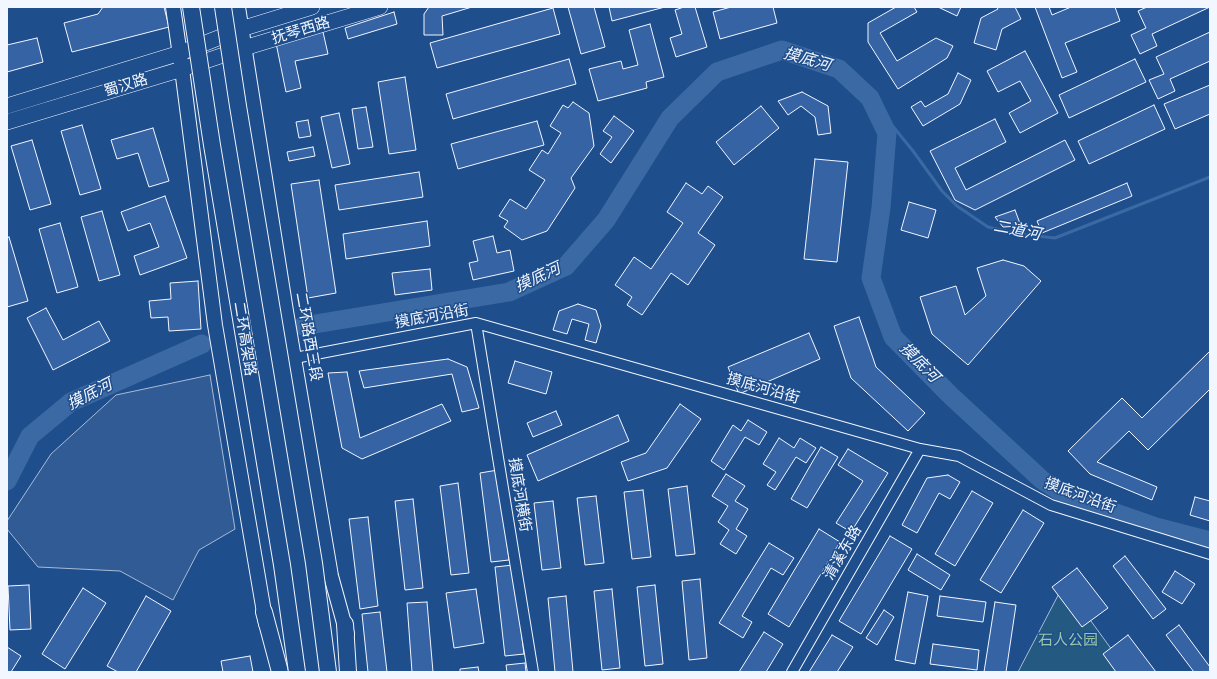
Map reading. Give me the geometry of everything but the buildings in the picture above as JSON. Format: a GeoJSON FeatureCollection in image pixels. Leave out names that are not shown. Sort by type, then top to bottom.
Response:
{"type":"FeatureCollection","features":[{"type":"Feature","properties":{"kind":"highway","name":"二环高架路"},"geometry":{"type":"LineString","coordinates":[[190,7],[282,565],[297,672]]}},
{"type":"Feature","properties":{"kind":"highway"},"geometry":{"type":"LineString","coordinates":[[223,7],[314,563],[328,672]]}},
{"type":"Feature","properties":{"kind":"highway"},"geometry":{"type":"LineString","coordinates":[[264,612],[280,672]]}},
{"type":"Feature","properties":{"kind":"highway"},"geometry":{"type":"LineString","coordinates":[[345,624],[348,672]]}},
{"type":"Feature","properties":{"kind":"main road"},"geometry":{"type":"LineString","coordinates":[[173,7],[215,325],[264,612],[272,672]]}},
{"type":"Feature","properties":{"kind":"main road","name":"二环路西三段"},"geometry":{"type":"LineString","coordinates":[[238,7],[331,576],[345,624],[353,672]]}},
{"type":"Feature","properties":{"kind":"main road","name":"抚琴西路"},"geometry":{"type":"LineString","coordinates":[[241,29],[312,7]]}},
{"type":"Feature","properties":{"kind":"main road","name":"抚琴西路"},"geometry":{"type":"LineString","coordinates":[[244,48],[380,7]]}},
{"type":"Feature","properties":{"kind":"main road","name":"蜀汉路"},"geometry":{"type":"LineString","coordinates":[[7,106],[180,53],[241,29]]}},
{"type":"Feature","properties":{"kind":"main road","name":"蜀汉路"},"geometry":{"type":"LineString","coordinates":[[7,122],[182,69],[244,48]]}},
{"type":"Feature","properties":{"kind":"street","name":"摸底河沿街"},"geometry":{"type":"LineString","coordinates":[[295,358],[476,324],[920,449],[959,456],[1051,505],[1210,554]]}},
{"type":"Feature","properties":{"kind":"street","name":"摸底河横街"},"geometry":{"type":"LineString","coordinates":[[476,324],[533,672]]}},
{"type":"Feature","properties":{"kind":"street","name":"清溪东路"},"geometry":{"type":"LineString","coordinates":[[792,672],[920,449]]}},
{"type":"Feature","properties":{"kind":"green space","name":"石人公园"},"geometry":{"type":"Polygon","coordinates":[[[1064,584],[1128,672],[1018,672],[1064,584]]]}},
{"type":"Feature","properties":{"kind":"shaded area"},"geometry":{"type":"Polygon","coordinates":[[[210,375],[235,529],[199,550],[173,600],[120,571],[38,567],[7,529],[7,521],[51,454],[116,395],[210,375]]]}},
{"type":"Feature","properties":{"kind":"waterway","name":"摸底河"},"geometry":{"type":"LineString","coordinates":[[303,326],[509,292],[566,266],[606,220],[670,118],[717,72],[782,50],[839,69],[870,98],[887,133],[881,208],[871,278],[893,337],[950,395],[1042,480],[1067,496],[1156,527],[1210,541]]}},
{"type":"Feature","properties":{"kind":"waterway","name":"二道河"},"geometry":{"type":"LineString","coordinates":[[870,98],[913,151],[942,191],[957,206],[988,227],[1018,234],[1055,238],[1210,177]]}},
{"type":"Feature","properties":{"kind":"waterway","name":"摸底河"},"geometry":{"type":"LineString","coordinates":[[7,481],[30,436],[71,402],[202,344]]}}]}
